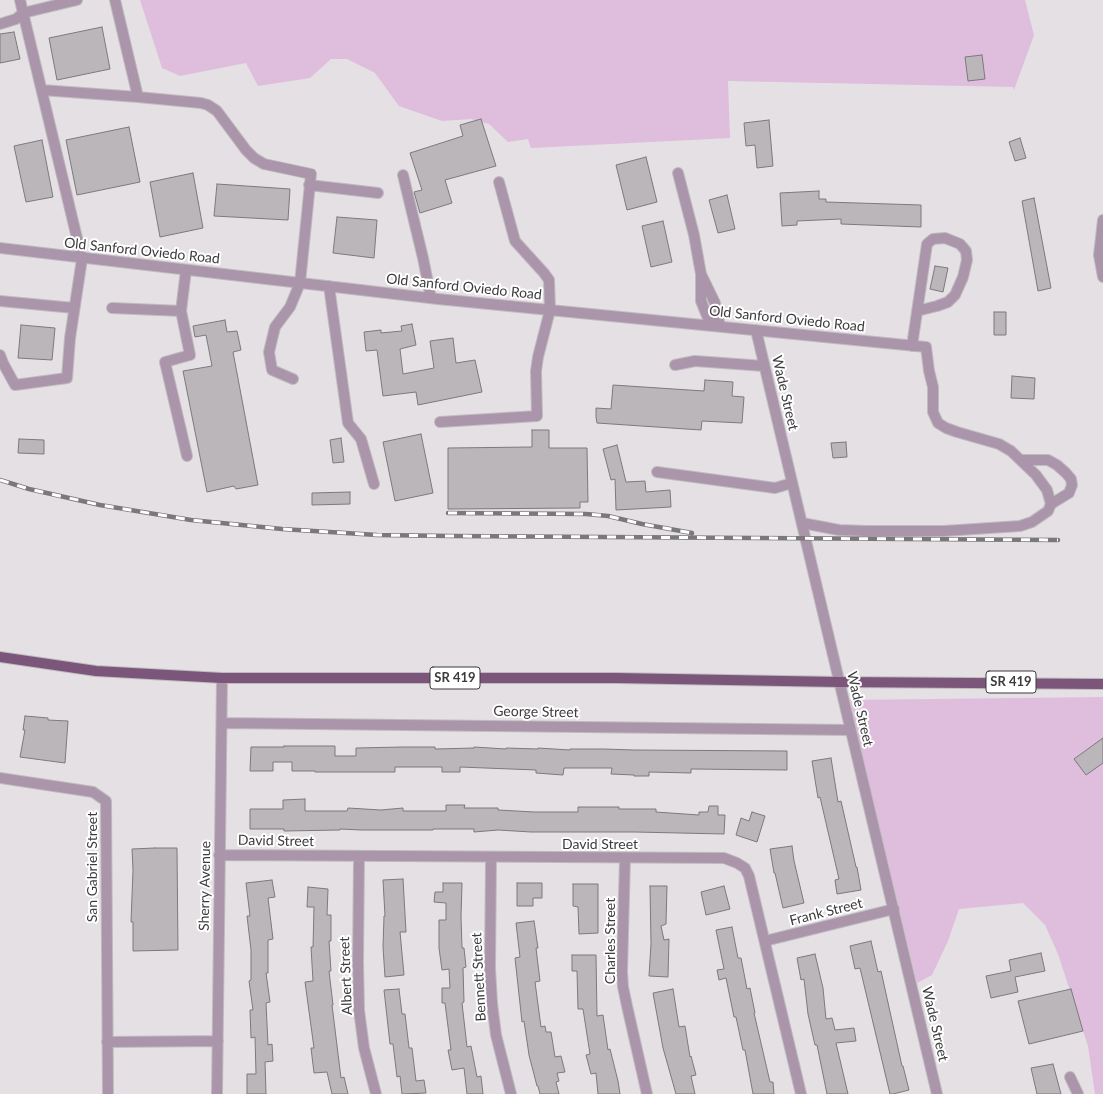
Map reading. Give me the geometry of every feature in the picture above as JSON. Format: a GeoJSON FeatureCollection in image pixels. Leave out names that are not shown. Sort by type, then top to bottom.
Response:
{"type":"FeatureCollection","features":[{"type":"Feature","properties":{"kind":"main road","name":"SR 419"},"geometry":{"type":"LineString","coordinates":[[0,657],[96,671],[222,678],[616,678],[839,682],[1103,684]]}},
{"type":"Feature","properties":{"kind":"street"},"geometry":{"type":"LineString","coordinates":[[0,355],[15,385],[67,378],[70,338],[82,259],[20,0]]}},
{"type":"Feature","properties":{"kind":"street"},"geometry":{"type":"LineString","coordinates":[[0,24],[16,19],[23,12],[77,0]]}},
{"type":"Feature","properties":{"kind":"street"},"geometry":{"type":"LineString","coordinates":[[115,0],[138,97]]}},
{"type":"Feature","properties":{"kind":"street"},"geometry":{"type":"LineString","coordinates":[[42,90],[138,97],[208,105],[217,111],[246,150],[254,158],[264,164],[310,174],[300,283],[290,307],[275,327],[269,352],[272,370],[292,379]]}},
{"type":"Feature","properties":{"kind":"street"},"geometry":{"type":"LineString","coordinates":[[678,173],[694,235],[701,274],[715,303],[716,326]]}},
{"type":"Feature","properties":{"kind":"street"},"geometry":{"type":"LineString","coordinates":[[403,175],[431,298]]}},
{"type":"Feature","properties":{"kind":"street"},"geometry":{"type":"LineString","coordinates":[[440,422],[537,416],[536,371],[550,310],[549,280],[514,242],[499,182]]}},
{"type":"Feature","properties":{"kind":"street"},"geometry":{"type":"LineString","coordinates":[[309,185],[378,193]]}},
{"type":"Feature","properties":{"kind":"street"},"geometry":{"type":"LineString","coordinates":[[1103,220],[1099,255],[1103,277]]}},
{"type":"Feature","properties":{"kind":"street"},"geometry":{"type":"LineString","coordinates":[[912,346],[917,311],[927,244],[933,239],[945,238],[960,244],[966,251],[966,260],[963,277],[955,295],[948,302],[917,311]]}},
{"type":"Feature","properties":{"kind":"street","name":"Old Sanford Oviedo Road"},"geometry":{"type":"LineString","coordinates":[[0,248],[82,259],[431,298],[926,348],[933,387],[933,412],[938,423],[957,432],[999,444],[1011,451],[1021,460]]}},
{"type":"Feature","properties":{"kind":"street"},"geometry":{"type":"LineString","coordinates":[[186,270],[180,311],[190,355],[165,362],[187,456]]}},
{"type":"Feature","properties":{"kind":"street"},"geometry":{"type":"LineString","coordinates":[[329,286],[348,423],[361,439],[374,484]]}},
{"type":"Feature","properties":{"kind":"street"},"geometry":{"type":"LineString","coordinates":[[0,301],[74,308]]}},
{"type":"Feature","properties":{"kind":"street"},"geometry":{"type":"LineString","coordinates":[[112,308],[180,311]]}},
{"type":"Feature","properties":{"kind":"street","name":"Wade Street"},"geometry":{"type":"LineString","coordinates":[[756,330],[937,1094]]}},
{"type":"Feature","properties":{"kind":"street"},"geometry":{"type":"LineString","coordinates":[[675,364],[694,361],[764,366]]}},
{"type":"Feature","properties":{"kind":"street"},"geometry":{"type":"LineString","coordinates":[[802,524],[839,530],[867,531],[944,531],[1020,526],[1032,522],[1048,511],[1051,504],[1070,493],[1072,485],[1071,479],[1062,469],[1048,460],[1021,460]]}},
{"type":"Feature","properties":{"kind":"street"},"geometry":{"type":"LineString","coordinates":[[1021,460],[1036,475],[1047,490],[1051,504]]}},
{"type":"Feature","properties":{"kind":"street"},"geometry":{"type":"LineString","coordinates":[[657,472],[775,488],[792,483]]}},
{"type":"Feature","properties":{"kind":"street","name":"Sherry Avenue"},"geometry":{"type":"LineString","coordinates":[[217,1094],[222,678]]}},
{"type":"Feature","properties":{"kind":"street","name":"George Street"},"geometry":{"type":"LineString","coordinates":[[222,723],[850,730]]}},
{"type":"Feature","properties":{"kind":"street","name":"San Gabriel Street"},"geometry":{"type":"LineString","coordinates":[[0,778],[93,792],[106,801],[108,1094]]}},
{"type":"Feature","properties":{"kind":"street","name":"David Street"},"geometry":{"type":"LineString","coordinates":[[219,855],[491,858],[724,858],[737,863],[745,868],[749,876],[800,1094]]}},
{"type":"Feature","properties":{"kind":"street","name":"Albert Street"},"geometry":{"type":"LineString","coordinates":[[359,856],[359,1010],[364,1048],[376,1094]]}},
{"type":"Feature","properties":{"kind":"street","name":"Bennett Street"},"geometry":{"type":"LineString","coordinates":[[491,858],[490,968],[492,1003],[496,1035],[511,1094]]}},
{"type":"Feature","properties":{"kind":"street","name":"Charles Street"},"geometry":{"type":"LineString","coordinates":[[625,858],[622,972],[623,987],[647,1094]]}},
{"type":"Feature","properties":{"kind":"street","name":"Frank Street"},"geometry":{"type":"LineString","coordinates":[[765,941],[894,909]]}},
{"type":"Feature","properties":{"kind":"street"},"geometry":{"type":"LineString","coordinates":[[107,1042],[218,1041]]}},
{"type":"Feature","properties":{"kind":"street"},"geometry":{"type":"LineString","coordinates":[[1070,1077],[1078,1094]]}},
{"type":"Feature","properties":{"kind":"shaded area"},"geometry":{"type":"Polygon","coordinates":[[[140,0],[1025,0],[1034,35],[1014,90],[1013,87],[728,81],[730,138],[531,148],[528,139],[508,142],[489,124],[471,119],[442,121],[399,106],[375,73],[347,59],[331,59],[310,78],[258,86],[246,63],[180,76],[162,68],[140,0]]]}},
{"type":"Feature","properties":{"kind":"shaded area"},"geometry":{"type":"Polygon","coordinates":[[[1103,697],[1103,1094],[1095,1094],[1088,1046],[1058,954],[1045,925],[1023,903],[959,909],[948,941],[932,975],[917,983],[850,700],[1103,697]]]}},
{"type":"Feature","properties":{"kind":"building"},"geometry":{"type":"Polygon","coordinates":[[[102,27],[110,69],[57,80],[49,38],[102,27]]]}},
{"type":"Feature","properties":{"kind":"building"},"geometry":{"type":"Polygon","coordinates":[[[14,32],[20,59],[0,63],[0,34],[14,32]]]}},
{"type":"Feature","properties":{"kind":"building"},"geometry":{"type":"Polygon","coordinates":[[[982,55],[985,79],[968,81],[965,57],[982,55]]]}},
{"type":"Feature","properties":{"kind":"building"},"geometry":{"type":"Polygon","coordinates":[[[481,119],[496,166],[445,180],[452,203],[420,213],[414,192],[422,190],[410,153],[463,136],[460,125],[481,119]]]}},
{"type":"Feature","properties":{"kind":"building"},"geometry":{"type":"Polygon","coordinates":[[[769,120],[773,166],[757,168],[755,145],[746,146],[744,123],[769,120]]]}},
{"type":"Feature","properties":{"kind":"building"},"geometry":{"type":"Polygon","coordinates":[[[129,127],[140,182],[77,195],[66,140],[129,127]]]}},
{"type":"Feature","properties":{"kind":"building"},"geometry":{"type":"Polygon","coordinates":[[[1020,138],[1026,158],[1015,161],[1009,142],[1020,138]]]}},
{"type":"Feature","properties":{"kind":"building"},"geometry":{"type":"Polygon","coordinates":[[[42,140],[53,197],[26,202],[14,146],[42,140]]]}},
{"type":"Feature","properties":{"kind":"building"},"geometry":{"type":"Polygon","coordinates":[[[646,157],[657,202],[627,210],[616,165],[646,157]]]}},
{"type":"Feature","properties":{"kind":"building"},"geometry":{"type":"Polygon","coordinates":[[[193,173],[203,228],[160,237],[150,182],[193,173]]]}},
{"type":"Feature","properties":{"kind":"building"},"geometry":{"type":"Polygon","coordinates":[[[217,184],[290,189],[288,220],[214,216],[217,184]]]}},
{"type":"Feature","properties":{"kind":"building"},"geometry":{"type":"Polygon","coordinates":[[[819,191],[819,199],[826,199],[826,202],[921,205],[921,227],[841,224],[841,219],[797,221],[797,225],[782,226],[780,193],[819,191]]]}},
{"type":"Feature","properties":{"kind":"building"},"geometry":{"type":"Polygon","coordinates":[[[727,195],[735,229],[718,233],[709,200],[727,195]]]}},
{"type":"Feature","properties":{"kind":"building"},"geometry":{"type":"Polygon","coordinates":[[[1034,198],[1051,288],[1038,291],[1022,201],[1034,198]]]}},
{"type":"Feature","properties":{"kind":"building"},"geometry":{"type":"Polygon","coordinates":[[[337,217],[377,220],[374,258],[333,253],[337,217]]]}},
{"type":"Feature","properties":{"kind":"building"},"geometry":{"type":"Polygon","coordinates":[[[663,221],[672,262],[651,267],[642,226],[663,221]]]}},
{"type":"Feature","properties":{"kind":"building"},"geometry":{"type":"Polygon","coordinates":[[[935,266],[948,268],[943,292],[930,289],[935,266]]]}},
{"type":"Feature","properties":{"kind":"building"},"geometry":{"type":"Polygon","coordinates":[[[994,312],[1006,312],[1006,335],[994,335],[994,312]]]}},
{"type":"Feature","properties":{"kind":"building"},"geometry":{"type":"Polygon","coordinates":[[[225,320],[227,332],[237,331],[241,350],[233,352],[258,485],[236,489],[234,486],[207,492],[183,371],[212,366],[206,335],[195,337],[193,326],[225,320]]]}},
{"type":"Feature","properties":{"kind":"building"},"geometry":{"type":"Polygon","coordinates":[[[412,324],[416,345],[400,349],[403,374],[434,368],[430,341],[453,338],[456,363],[475,360],[482,392],[418,405],[416,392],[383,396],[377,350],[366,351],[364,332],[381,330],[381,333],[402,331],[401,326],[412,324]]]}},
{"type":"Feature","properties":{"kind":"building"},"geometry":{"type":"Polygon","coordinates":[[[21,325],[55,328],[52,360],[18,358],[21,325]]]}},
{"type":"Feature","properties":{"kind":"building"},"geometry":{"type":"Polygon","coordinates":[[[1012,376],[1035,378],[1034,399],[1011,398],[1012,376]]]}},
{"type":"Feature","properties":{"kind":"building"},"geometry":{"type":"Polygon","coordinates":[[[705,380],[733,382],[732,396],[744,397],[742,423],[702,421],[701,430],[597,423],[596,408],[611,409],[613,385],[704,391],[705,380]]]}},
{"type":"Feature","properties":{"kind":"building"},"geometry":{"type":"Polygon","coordinates":[[[532,430],[549,430],[549,448],[587,448],[588,502],[580,502],[580,508],[448,509],[448,448],[532,447],[532,430]]]}},
{"type":"Feature","properties":{"kind":"building"},"geometry":{"type":"Polygon","coordinates":[[[421,434],[433,493],[395,501],[383,442],[421,434]]]}},
{"type":"Feature","properties":{"kind":"building"},"geometry":{"type":"Polygon","coordinates":[[[341,438],[344,462],[333,463],[330,440],[341,438]]]}},
{"type":"Feature","properties":{"kind":"building"},"geometry":{"type":"Polygon","coordinates":[[[19,439],[44,440],[44,454],[18,453],[19,439]]]}},
{"type":"Feature","properties":{"kind":"building"},"geometry":{"type":"Polygon","coordinates":[[[846,442],[847,457],[833,458],[831,443],[846,442]]]}},
{"type":"Feature","properties":{"kind":"building"},"geometry":{"type":"Polygon","coordinates":[[[617,445],[626,482],[645,481],[646,492],[670,490],[671,507],[616,510],[615,479],[611,480],[603,449],[617,445]]]}},
{"type":"Feature","properties":{"kind":"building"},"geometry":{"type":"Polygon","coordinates":[[[350,492],[350,504],[312,505],[312,493],[350,492]]]}},
{"type":"Feature","properties":{"kind":"building"},"geometry":{"type":"Polygon","coordinates":[[[25,716],[48,718],[48,720],[68,721],[65,763],[20,757],[25,730],[23,730],[25,716]]]}},
{"type":"Feature","properties":{"kind":"building"},"geometry":{"type":"Polygon","coordinates":[[[1103,738],[1103,763],[1086,775],[1074,759],[1103,738]]]}},
{"type":"Feature","properties":{"kind":"building"},"geometry":{"type":"Polygon","coordinates":[[[335,746],[335,756],[356,756],[356,748],[403,747],[435,747],[435,749],[474,747],[570,750],[787,751],[787,770],[691,769],[691,773],[649,772],[649,776],[611,774],[612,768],[564,768],[563,775],[536,773],[536,770],[460,767],[460,772],[442,772],[442,767],[395,767],[395,772],[315,772],[292,771],[292,762],[273,762],[273,771],[250,771],[251,747],[335,746]]]}},
{"type":"Feature","properties":{"kind":"building"},"geometry":{"type":"Polygon","coordinates":[[[831,758],[838,802],[841,801],[861,890],[837,894],[835,880],[839,879],[820,797],[818,798],[812,761],[831,758]]]}},
{"type":"Feature","properties":{"kind":"building"},"geometry":{"type":"Polygon","coordinates":[[[305,799],[305,811],[347,811],[348,808],[381,810],[403,808],[403,811],[446,811],[446,805],[465,805],[464,808],[498,808],[498,810],[534,812],[578,812],[578,807],[619,807],[619,809],[656,809],[656,812],[699,815],[699,812],[708,812],[709,806],[718,806],[718,815],[725,815],[724,834],[531,832],[498,830],[474,832],[474,829],[340,829],[284,831],[284,829],[250,829],[250,809],[283,809],[283,800],[305,799]]]}},
{"type":"Feature","properties":{"kind":"building"},"geometry":{"type":"Polygon","coordinates":[[[752,812],[765,816],[757,842],[736,835],[741,818],[749,821],[752,812]]]}},
{"type":"Feature","properties":{"kind":"building"},"geometry":{"type":"Polygon","coordinates":[[[792,846],[804,903],[783,908],[774,873],[770,849],[792,846]]]}},
{"type":"Feature","properties":{"kind":"building"},"geometry":{"type":"Polygon","coordinates":[[[177,848],[178,950],[133,951],[133,922],[131,922],[133,870],[132,849],[177,848]]]}},
{"type":"Feature","properties":{"kind":"building"},"geometry":{"type":"Polygon","coordinates":[[[403,879],[406,932],[400,932],[404,975],[385,977],[383,947],[385,916],[383,880],[403,879]]]}},
{"type":"Feature","properties":{"kind":"building"},"geometry":{"type":"Polygon","coordinates":[[[272,880],[275,897],[268,898],[273,939],[268,940],[268,973],[266,973],[270,1002],[266,1003],[268,1045],[272,1044],[273,1061],[265,1062],[266,1094],[247,1094],[247,1074],[256,1074],[255,1037],[251,1038],[250,1010],[253,1010],[249,981],[251,980],[251,950],[247,916],[250,916],[246,883],[272,880]]]}},
{"type":"Feature","properties":{"kind":"building"},"geometry":{"type":"Polygon","coordinates":[[[443,883],[462,883],[462,948],[464,948],[466,967],[463,968],[464,1002],[462,1003],[467,1047],[471,1046],[477,1077],[481,1076],[483,1094],[467,1094],[464,1068],[452,1070],[448,1050],[451,1050],[445,1003],[442,1003],[442,988],[450,988],[449,969],[442,970],[439,948],[439,920],[446,920],[446,903],[434,902],[435,892],[443,892],[443,883]]]}},
{"type":"Feature","properties":{"kind":"building"},"geometry":{"type":"Polygon","coordinates":[[[517,883],[542,883],[542,898],[533,898],[533,906],[517,906],[517,883]]]}},
{"type":"Feature","properties":{"kind":"building"},"geometry":{"type":"Polygon","coordinates":[[[573,884],[598,884],[598,933],[579,934],[578,907],[573,906],[573,884]]]}},
{"type":"Feature","properties":{"kind":"building"},"geometry":{"type":"Polygon","coordinates":[[[650,886],[667,886],[666,924],[661,926],[664,940],[669,939],[668,977],[649,976],[651,944],[650,886]]]}},
{"type":"Feature","properties":{"kind":"building"},"geometry":{"type":"Polygon","coordinates":[[[724,886],[730,909],[706,915],[701,892],[724,886]]]}},
{"type":"Feature","properties":{"kind":"building"},"geometry":{"type":"Polygon","coordinates":[[[308,887],[328,889],[327,915],[331,915],[331,941],[329,941],[331,971],[329,971],[332,1005],[341,1078],[344,1077],[348,1094],[332,1094],[327,1072],[314,1073],[311,1048],[314,1048],[305,982],[313,981],[311,947],[313,947],[314,907],[307,907],[308,887]]]}},
{"type":"Feature","properties":{"kind":"building"},"geometry":{"type":"Polygon","coordinates":[[[534,921],[538,948],[536,948],[540,981],[535,982],[541,1027],[545,1026],[546,1032],[551,1032],[555,1057],[561,1056],[565,1072],[557,1073],[559,1081],[556,1082],[559,1094],[540,1094],[529,1055],[524,1021],[522,1022],[515,958],[520,957],[516,923],[534,921]]]}},
{"type":"Feature","properties":{"kind":"building"},"geometry":{"type":"Polygon","coordinates":[[[732,927],[738,958],[741,958],[747,989],[750,988],[754,1013],[770,1082],[773,1082],[774,1094],[753,1094],[745,1050],[743,1050],[736,1017],[734,1017],[726,978],[719,980],[717,970],[724,969],[716,930],[732,927]]]}},
{"type":"Feature","properties":{"kind":"building"},"geometry":{"type":"Polygon","coordinates":[[[871,941],[878,972],[881,971],[902,1066],[909,1090],[893,1094],[890,1094],[860,968],[855,969],[850,946],[871,941]]]}},
{"type":"Feature","properties":{"kind":"building"},"geometry":{"type":"Polygon","coordinates":[[[1041,953],[1045,971],[1015,977],[1018,992],[991,998],[986,976],[1011,971],[1009,960],[1041,953]]]}},
{"type":"Feature","properties":{"kind":"building"},"geometry":{"type":"Polygon","coordinates":[[[815,954],[823,988],[826,1019],[832,1018],[835,1030],[854,1028],[856,1041],[836,1043],[848,1094],[827,1094],[817,1045],[815,1045],[808,1014],[804,979],[801,980],[797,958],[815,954]]]}},
{"type":"Feature","properties":{"kind":"building"},"geometry":{"type":"Polygon","coordinates":[[[572,955],[596,955],[597,1016],[603,1015],[608,1050],[610,1049],[620,1094],[598,1094],[596,1073],[591,1074],[586,1055],[590,1054],[583,1009],[578,1009],[577,971],[572,971],[572,955]]]}},
{"type":"Feature","properties":{"kind":"building"},"geometry":{"type":"Polygon","coordinates":[[[399,989],[402,1014],[405,1014],[409,1048],[412,1048],[416,1081],[424,1080],[426,1093],[402,1094],[400,1076],[397,1077],[393,1044],[390,1044],[384,990],[399,989]]]}},
{"type":"Feature","properties":{"kind":"building"},"geometry":{"type":"Polygon","coordinates":[[[673,989],[679,1027],[685,1026],[690,1057],[691,1056],[696,1075],[691,1076],[695,1094],[676,1094],[663,1048],[653,993],[673,989]]]}},
{"type":"Feature","properties":{"kind":"building"},"geometry":{"type":"Polygon","coordinates":[[[1071,989],[1083,1031],[1029,1044],[1018,1001],[1071,989]]]}},
{"type":"Feature","properties":{"kind":"building"},"geometry":{"type":"Polygon","coordinates":[[[1053,1064],[1061,1094],[1037,1094],[1031,1068],[1053,1064]]]}},
{"type":"Feature","properties":{"kind":"railway"},"geometry":{"type":"LineString","coordinates":[[0,480],[29,489],[100,505],[191,520],[282,529],[377,535],[1058,540]]}},
{"type":"Feature","properties":{"kind":"railway"},"geometry":{"type":"LineString","coordinates":[[448,513],[586,514],[608,516],[692,533]]}}]}
